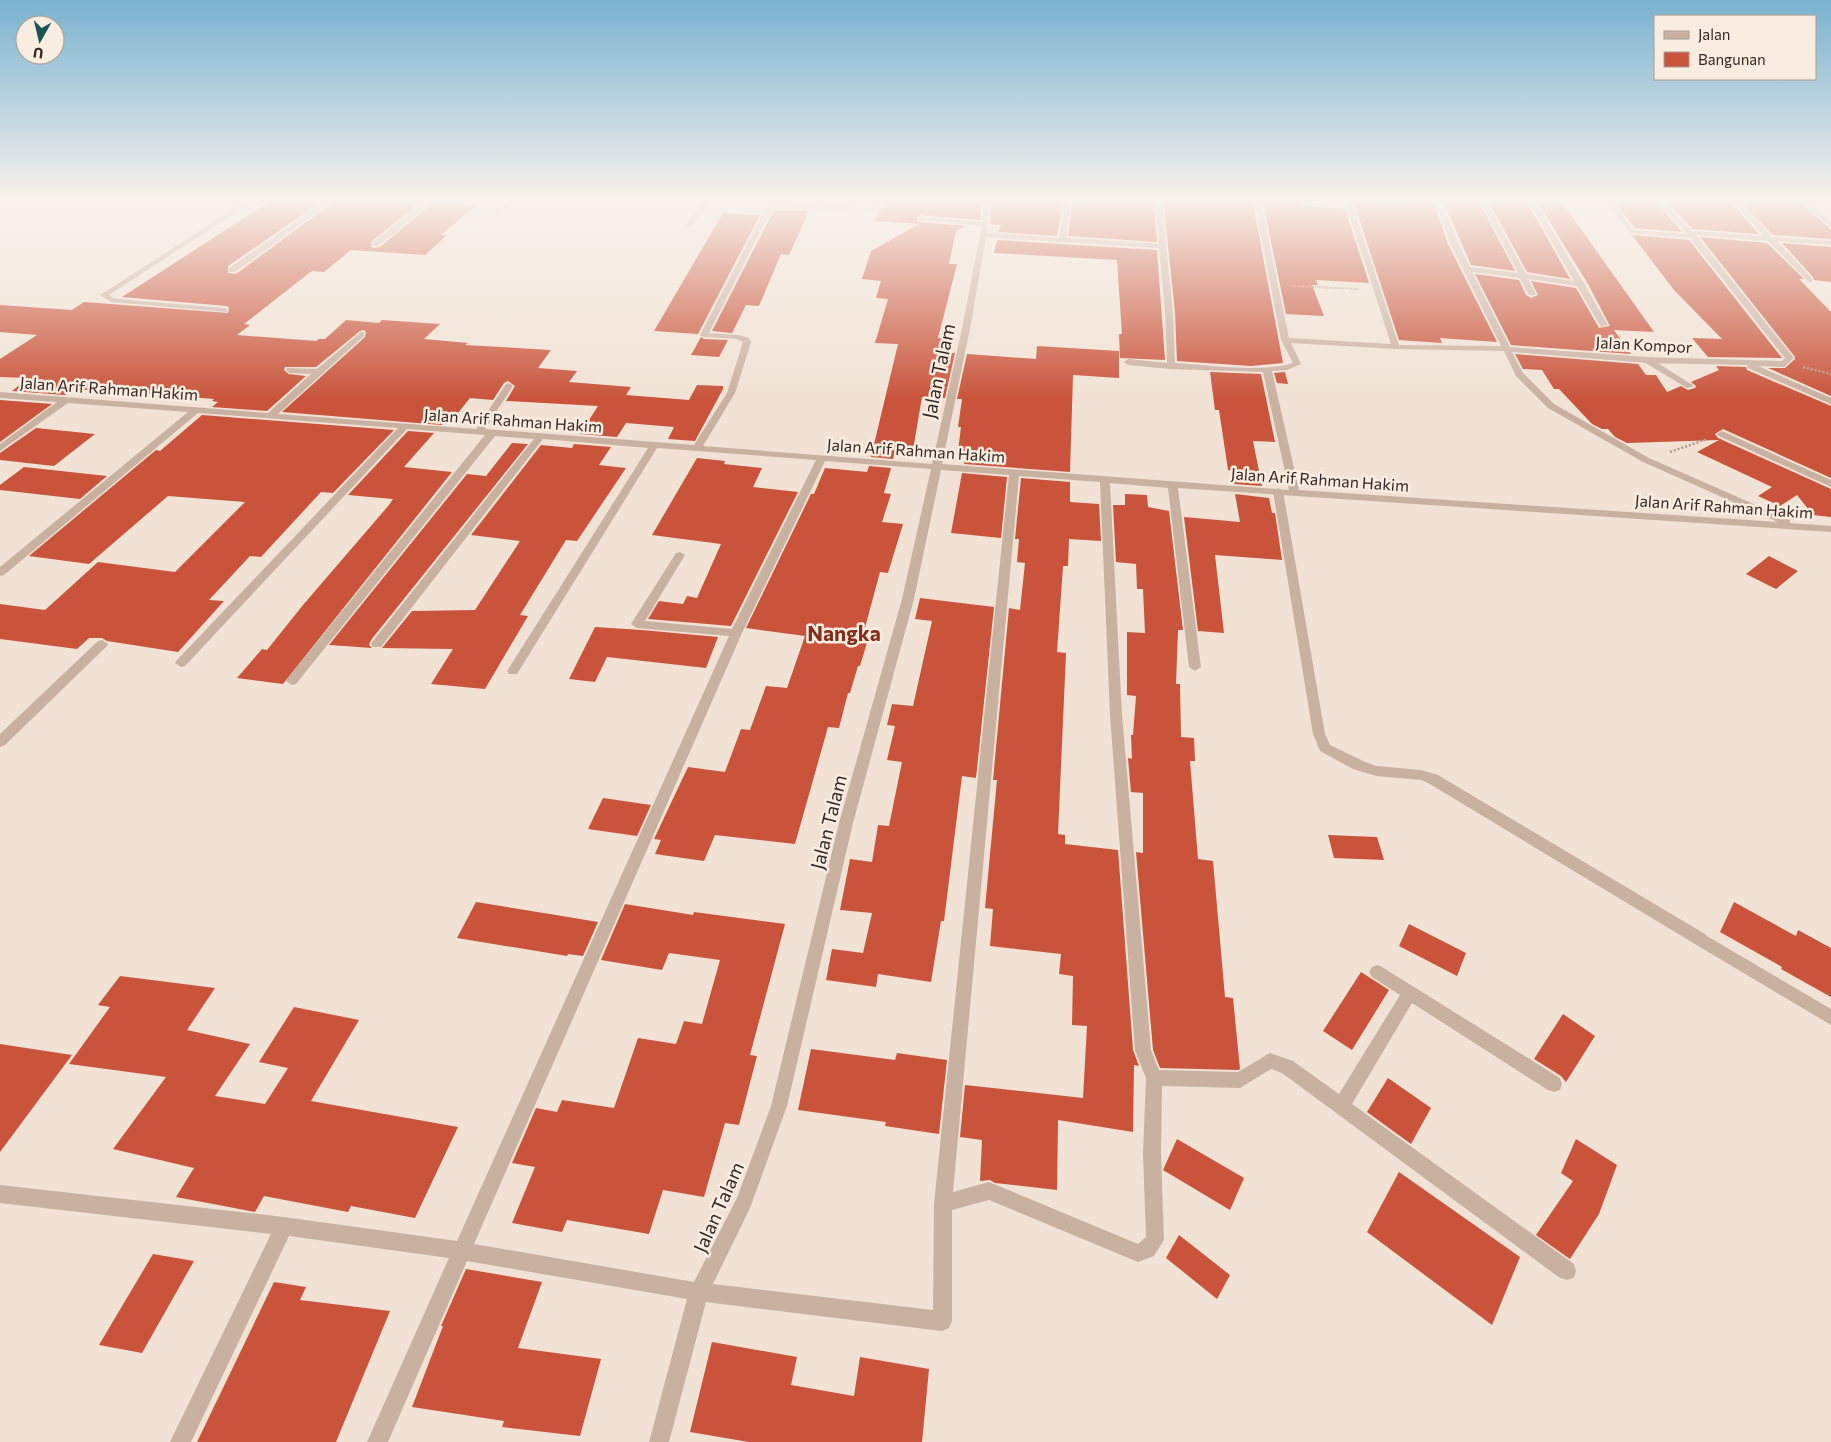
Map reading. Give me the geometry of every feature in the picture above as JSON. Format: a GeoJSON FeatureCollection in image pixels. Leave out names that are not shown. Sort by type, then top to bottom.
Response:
{"type":"FeatureCollection","features":[{"type":"Feature","properties":{"kind":"street"},"geometry":{"type":"LineString","coordinates":[[150,265],[104,295],[111,300],[119,301],[224,310]]}},
{"type":"Feature","properties":{"kind":"street"},"geometry":{"type":"LineString","coordinates":[[232,270],[239,265]]}},
{"type":"Feature","properties":{"kind":"street"},"geometry":{"type":"LineString","coordinates":[[696,449],[731,393],[747,342],[738,337],[704,335],[738,265]]}},
{"type":"Feature","properties":{"kind":"street","name":"Jalan Talam"},"geometry":{"type":"LineString","coordinates":[[659,1442],[699,1292],[744,1202],[779,1106],[846,823],[908,599],[966,329],[977,265]]}},
{"type":"Feature","properties":{"kind":"street"},"geometry":{"type":"LineString","coordinates":[[1164,265],[1169,312],[1171,366]]}},
{"type":"Feature","properties":{"kind":"street"},"geometry":{"type":"LineString","coordinates":[[1128,362],[1171,366],[1291,368],[1296,364],[1296,359],[1284,340],[1271,265]]}},
{"type":"Feature","properties":{"kind":"street"},"geometry":{"type":"LineString","coordinates":[[1370,265],[1396,348]]}},
{"type":"Feature","properties":{"kind":"street"},"geometry":{"type":"LineString","coordinates":[[1465,265],[1519,374],[1551,406],[1646,460],[1795,526]]}},
{"type":"Feature","properties":{"kind":"street"},"geometry":{"type":"LineString","coordinates":[[1518,265],[1532,294]]}},
{"type":"Feature","properties":{"kind":"street"},"geometry":{"type":"LineString","coordinates":[[1571,265],[1604,325]]}},
{"type":"Feature","properties":{"kind":"street"},"geometry":{"type":"LineString","coordinates":[[1716,265],[1790,358],[1788,361]]}},
{"type":"Feature","properties":{"kind":"street"},"geometry":{"type":"LineString","coordinates":[[1796,265],[1809,280]]}},
{"type":"Feature","properties":{"kind":"street"},"geometry":{"type":"LineString","coordinates":[[1467,269],[1582,284]]}},
{"type":"Feature","properties":{"kind":"street"},"geometry":{"type":"LineString","coordinates":[[270,416],[361,334]]}},
{"type":"Feature","properties":{"kind":"street","name":"Jalan Kompor"},"geometry":{"type":"LineString","coordinates":[[1284,340],[1396,348],[1507,349],[1647,360],[1745,364],[1784,364],[1788,361]]}},
{"type":"Feature","properties":{"kind":"street"},"geometry":{"type":"LineString","coordinates":[[1647,360],[1690,386]]}},
{"type":"Feature","properties":{"kind":"street"},"geometry":{"type":"LineString","coordinates":[[1745,364],[1831,401]]}},
{"type":"Feature","properties":{"kind":"street"},"geometry":{"type":"LineString","coordinates":[[1267,369],[1294,492]]}},
{"type":"Feature","properties":{"kind":"street"},"geometry":{"type":"LineString","coordinates":[[290,370],[318,372]]}},
{"type":"Feature","properties":{"kind":"street"},"geometry":{"type":"LineString","coordinates":[[479,432],[508,386]]}},
{"type":"Feature","properties":{"kind":"street","name":"Jalan Arif Rahman Hakim"},"geometry":{"type":"LineString","coordinates":[[0,395],[1174,485],[1831,529]]}},
{"type":"Feature","properties":{"kind":"street"},"geometry":{"type":"LineString","coordinates":[[0,448],[66,400]]}},
{"type":"Feature","properties":{"kind":"street"},"geometry":{"type":"LineString","coordinates":[[0,572],[196,410]]}},
{"type":"Feature","properties":{"kind":"street"},"geometry":{"type":"LineString","coordinates":[[181,663],[404,426]]}},
{"type":"Feature","properties":{"kind":"street"},"geometry":{"type":"LineString","coordinates":[[292,680],[492,433]]}},
{"type":"Feature","properties":{"kind":"street"},"geometry":{"type":"LineString","coordinates":[[1722,434],[1831,484]]}},
{"type":"Feature","properties":{"kind":"street"},"geometry":{"type":"LineString","coordinates":[[377,644],[540,437]]}},
{"type":"Feature","properties":{"kind":"street"},"geometry":{"type":"LineString","coordinates":[[513,671],[654,445]]}},
{"type":"Feature","properties":{"kind":"street"},"geometry":{"type":"LineString","coordinates":[[377,1442],[736,633],[822,458]]}},
{"type":"Feature","properties":{"kind":"street"},"geometry":{"type":"LineString","coordinates":[[0,1194],[284,1226],[462,1251],[699,1292],[942,1320],[943,1204],[1014,473]]}},
{"type":"Feature","properties":{"kind":"street"},"geometry":{"type":"LineString","coordinates":[[943,1204],[989,1191],[1138,1253],[1147,1249],[1155,1240],[1152,1154],[1154,1078],[1143,1050],[1116,715],[1105,479]]}},
{"type":"Feature","properties":{"kind":"street"},"geometry":{"type":"LineString","coordinates":[[1174,485],[1195,667]]}},
{"type":"Feature","properties":{"kind":"street"},"geometry":{"type":"LineString","coordinates":[[1278,491],[1319,734],[1325,748],[1358,765],[1376,771],[1421,775],[1433,778],[1831,1018]]}},
{"type":"Feature","properties":{"kind":"street"},"geometry":{"type":"LineString","coordinates":[[680,555],[637,624],[736,633]]}},
{"type":"Feature","properties":{"kind":"street"},"geometry":{"type":"LineString","coordinates":[[0,742],[102,644]]}},
{"type":"Feature","properties":{"kind":"street"},"geometry":{"type":"LineString","coordinates":[[1377,972],[1554,1084]]}},
{"type":"Feature","properties":{"kind":"street"},"geometry":{"type":"LineString","coordinates":[[1341,1106],[1410,992]]}},
{"type":"Feature","properties":{"kind":"street"},"geometry":{"type":"LineString","coordinates":[[1154,1078],[1240,1080],[1270,1061],[1287,1067],[1567,1271]]}},
{"type":"Feature","properties":{"kind":"street"},"geometry":{"type":"LineString","coordinates":[[180,1442],[284,1226]]}},
{"type":"Feature","properties":{"kind":"path"},"geometry":{"type":"LineString","coordinates":[[1275,285],[1378,289]]}},
{"type":"Feature","properties":{"kind":"path"},"geometry":{"type":"LineString","coordinates":[[1788,361],[1812,370],[1831,374]]}},
{"type":"Feature","properties":{"kind":"path"},"geometry":{"type":"LineString","coordinates":[[1646,460],[1722,434]]}},
{"type":"Feature","properties":{"kind":"building"},"geometry":{"type":"Polygon","coordinates":[[[171,265],[229,265],[228,273],[236,274],[248,265],[332,265],[324,272],[312,271],[244,324],[250,325],[237,335],[316,341],[325,339],[346,320],[379,323],[382,320],[440,324],[424,339],[468,343],[465,345],[551,350],[538,368],[577,371],[569,382],[631,387],[626,395],[689,400],[697,385],[723,386],[723,389],[695,441],[668,439],[674,427],[626,423],[617,437],[580,434],[598,406],[506,401],[515,386],[508,381],[504,383],[493,400],[470,398],[450,423],[444,422],[442,425],[282,412],[365,337],[366,332],[364,330],[360,331],[316,367],[285,367],[284,370],[289,374],[306,376],[267,411],[212,407],[218,402],[212,401],[214,399],[138,393],[73,389],[65,395],[12,391],[28,378],[0,377],[0,359],[37,335],[0,332],[0,305],[72,310],[84,302],[228,313],[229,308],[227,306],[122,297],[171,265]]]}},
{"type":"Feature","properties":{"kind":"building"},"geometry":{"type":"Polygon","coordinates":[[[692,265],[734,265],[698,334],[654,331],[692,265]]]}},
{"type":"Feature","properties":{"kind":"building"},"geometry":{"type":"Polygon","coordinates":[[[746,265],[776,265],[759,306],[746,305],[732,333],[712,331],[746,265]]]}},
{"type":"Feature","properties":{"kind":"building"},"geometry":{"type":"Polygon","coordinates":[[[866,265],[957,265],[938,338],[944,338],[940,353],[955,353],[945,398],[922,397],[913,450],[895,449],[893,459],[871,457],[898,344],[875,343],[888,299],[876,298],[881,281],[862,279],[866,265]]]}},
{"type":"Feature","properties":{"kind":"building"},"geometry":{"type":"Polygon","coordinates":[[[1117,265],[1158,265],[1165,360],[1120,358],[1119,334],[1122,334],[1117,265]]]}},
{"type":"Feature","properties":{"kind":"building"},"geometry":{"type":"Polygon","coordinates":[[[1170,265],[1265,265],[1283,363],[1251,366],[1177,361],[1175,312],[1170,265]]]}},
{"type":"Feature","properties":{"kind":"building"},"geometry":{"type":"Polygon","coordinates":[[[1276,265],[1363,265],[1369,283],[1316,280],[1318,285],[1312,285],[1324,316],[1286,314],[1276,265]]]}},
{"type":"Feature","properties":{"kind":"building"},"geometry":{"type":"Polygon","coordinates":[[[1374,265],[1459,265],[1497,342],[1440,338],[1442,343],[1399,340],[1374,265]]]}},
{"type":"Feature","properties":{"kind":"building"},"geometry":{"type":"Polygon","coordinates":[[[1473,265],[1512,265],[1515,271],[1473,265]]]}},
{"type":"Feature","properties":{"kind":"building"},"geometry":{"type":"Polygon","coordinates":[[[1523,265],[1562,265],[1570,279],[1527,272],[1523,265]]]}},
{"type":"Feature","properties":{"kind":"building"},"geometry":{"type":"Polygon","coordinates":[[[1576,265],[1607,265],[1654,332],[1614,330],[1631,354],[1511,345],[1475,274],[1519,280],[1526,295],[1531,298],[1538,295],[1531,281],[1576,288],[1599,328],[1610,326],[1576,265]]]}},
{"type":"Feature","properties":{"kind":"building"},"geometry":{"type":"Polygon","coordinates":[[[1655,265],[1709,265],[1782,358],[1708,357],[1692,338],[1722,339],[1674,290],[1655,265]]]}},
{"type":"Feature","properties":{"kind":"building"},"geometry":{"type":"Polygon","coordinates":[[[1722,265],[1790,265],[1804,279],[1799,279],[1831,312],[1831,396],[1768,368],[1785,368],[1795,357],[1722,265]]]}},
{"type":"Feature","properties":{"kind":"building"},"geometry":{"type":"Polygon","coordinates":[[[1802,265],[1831,265],[1831,282],[1814,280],[1802,265]]]}},
{"type":"Feature","properties":{"kind":"building"},"geometry":{"type":"Polygon","coordinates":[[[701,337],[704,339],[728,340],[719,357],[691,355],[701,337]]]}},
{"type":"Feature","properties":{"kind":"building"},"geometry":{"type":"Polygon","coordinates":[[[1037,346],[1119,351],[1119,378],[1073,375],[1070,472],[964,464],[966,452],[958,451],[961,427],[958,427],[962,399],[957,399],[967,354],[1036,359],[1037,346]]]}},
{"type":"Feature","properties":{"kind":"building"},"geometry":{"type":"Polygon","coordinates":[[[1515,354],[1638,364],[1646,375],[1656,375],[1667,392],[1681,386],[1688,390],[1695,388],[1696,386],[1691,382],[1719,370],[1716,366],[1746,367],[1747,370],[1831,406],[1831,478],[1723,429],[1715,434],[1718,438],[1831,489],[1831,517],[1813,515],[1797,495],[1780,506],[1758,496],[1772,487],[1697,452],[1719,440],[1627,443],[1615,437],[1608,429],[1602,429],[1592,424],[1559,389],[1554,389],[1542,370],[1523,369],[1515,354]]]}},
{"type":"Feature","properties":{"kind":"building"},"geometry":{"type":"Polygon","coordinates":[[[1210,372],[1261,374],[1275,442],[1253,441],[1262,486],[1234,484],[1232,471],[1228,470],[1219,410],[1215,410],[1210,372]]]}},
{"type":"Feature","properties":{"kind":"building"},"geometry":{"type":"Polygon","coordinates":[[[1285,372],[1288,384],[1277,383],[1274,373],[1285,372]]]}},
{"type":"Feature","properties":{"kind":"building"},"geometry":{"type":"Polygon","coordinates":[[[0,400],[52,404],[0,442],[0,400]]]}},
{"type":"Feature","properties":{"kind":"building"},"geometry":{"type":"Polygon","coordinates":[[[202,415],[394,430],[333,493],[321,492],[261,557],[250,556],[209,600],[224,601],[178,652],[107,641],[102,638],[89,638],[77,649],[0,639],[0,604],[45,610],[98,562],[175,572],[245,502],[168,496],[89,564],[29,556],[156,450],[160,451],[202,415]]]}},
{"type":"Feature","properties":{"kind":"building"},"geometry":{"type":"Polygon","coordinates":[[[36,428],[95,434],[54,466],[0,460],[0,453],[36,428]]]}},
{"type":"Feature","properties":{"kind":"building"},"geometry":{"type":"Polygon","coordinates":[[[408,431],[434,433],[404,467],[452,472],[283,684],[237,678],[262,649],[267,650],[389,505],[393,499],[348,495],[408,431]]]}},
{"type":"Feature","properties":{"kind":"building"},"geometry":{"type":"Polygon","coordinates":[[[512,443],[528,444],[371,640],[369,645],[372,648],[329,645],[467,474],[486,476],[512,443]]]}},
{"type":"Feature","properties":{"kind":"building"},"geometry":{"type":"Polygon","coordinates":[[[574,444],[611,447],[599,465],[626,468],[577,541],[566,540],[520,615],[528,616],[485,689],[431,684],[453,649],[382,648],[412,611],[475,610],[520,541],[471,535],[541,445],[572,448],[574,444]]]}},
{"type":"Feature","properties":{"kind":"building"},"geometry":{"type":"Polygon","coordinates":[[[697,458],[725,461],[724,464],[762,468],[753,487],[798,492],[731,626],[648,619],[659,601],[683,604],[687,596],[697,598],[721,544],[652,535],[697,458]]]}},
{"type":"Feature","properties":{"kind":"building"},"geometry":{"type":"Polygon","coordinates":[[[869,466],[891,468],[884,493],[891,494],[882,522],[903,524],[888,573],[880,572],[863,635],[869,636],[860,666],[858,666],[850,693],[848,693],[839,728],[828,727],[795,844],[715,835],[704,861],[655,854],[661,840],[654,839],[688,767],[725,772],[741,729],[750,730],[766,686],[787,688],[805,636],[746,628],[811,494],[814,494],[825,468],[867,472],[869,466]]]}},
{"type":"Feature","properties":{"kind":"building"},"geometry":{"type":"Polygon","coordinates":[[[24,467],[107,476],[80,499],[0,490],[0,485],[24,467]]]}},
{"type":"Feature","properties":{"kind":"building"},"geometry":{"type":"Polygon","coordinates":[[[962,473],[1007,477],[1001,538],[951,533],[962,473]]]}},
{"type":"Feature","properties":{"kind":"building"},"geometry":{"type":"Polygon","coordinates":[[[1021,478],[1070,482],[1070,502],[1099,504],[1101,541],[1069,539],[1068,566],[1063,566],[1057,652],[1066,653],[1058,834],[1065,835],[1065,844],[1118,850],[1133,1050],[1139,1066],[1134,1065],[1133,1132],[1058,1120],[1057,1190],[995,1183],[990,1180],[980,1181],[982,1140],[960,1137],[965,1085],[1083,1098],[1087,1026],[1072,1025],[1073,976],[1059,974],[1061,954],[990,946],[993,909],[985,908],[997,780],[993,780],[1009,608],[1020,610],[1025,563],[1017,562],[1019,539],[1015,539],[1021,478]]]}},
{"type":"Feature","properties":{"kind":"building"},"geometry":{"type":"Polygon","coordinates":[[[1125,494],[1147,495],[1148,507],[1169,511],[1183,630],[1178,630],[1176,684],[1180,684],[1181,737],[1194,738],[1195,761],[1190,761],[1198,859],[1213,861],[1225,997],[1233,998],[1240,1069],[1238,1070],[1160,1068],[1153,1050],[1136,852],[1143,853],[1143,793],[1131,792],[1128,758],[1132,759],[1131,735],[1133,735],[1136,696],[1127,695],[1127,632],[1145,633],[1143,589],[1137,589],[1136,564],[1116,562],[1113,505],[1125,505],[1125,494]]]}},
{"type":"Feature","properties":{"kind":"building"},"geometry":{"type":"Polygon","coordinates":[[[1235,494],[1269,498],[1272,513],[1275,513],[1282,560],[1215,555],[1224,633],[1198,631],[1184,517],[1240,522],[1235,494]]]}},
{"type":"Feature","properties":{"kind":"building"},"geometry":{"type":"Polygon","coordinates":[[[1769,556],[1798,571],[1776,589],[1746,574],[1769,556]]]}},
{"type":"Feature","properties":{"kind":"building"},"geometry":{"type":"Polygon","coordinates":[[[920,598],[994,607],[976,778],[962,776],[944,921],[941,921],[931,982],[878,974],[876,987],[826,980],[832,949],[863,953],[872,913],[840,910],[850,859],[872,862],[878,825],[889,826],[902,762],[887,760],[895,726],[887,725],[892,704],[913,706],[932,621],[915,619],[920,598]]]}},
{"type":"Feature","properties":{"kind":"building"},"geometry":{"type":"Polygon","coordinates":[[[595,627],[718,637],[706,668],[607,657],[595,682],[569,679],[595,627]]]}},
{"type":"Feature","properties":{"kind":"building"},"geometry":{"type":"Polygon","coordinates":[[[603,798],[651,805],[637,836],[588,829],[603,798]]]}},
{"type":"Feature","properties":{"kind":"building"},"geometry":{"type":"Polygon","coordinates":[[[1328,835],[1377,837],[1384,860],[1334,858],[1328,835]]]}},
{"type":"Feature","properties":{"kind":"building"},"geometry":{"type":"Polygon","coordinates":[[[476,902],[598,922],[583,956],[568,954],[567,956],[457,938],[476,902]]]}},
{"type":"Feature","properties":{"kind":"building"},"geometry":{"type":"Polygon","coordinates":[[[1734,902],[1796,936],[1798,930],[1831,948],[1831,997],[1720,932],[1734,902]]]}},
{"type":"Feature","properties":{"kind":"building"},"geometry":{"type":"Polygon","coordinates":[[[625,904],[693,915],[694,912],[785,924],[750,1055],[757,1056],[739,1125],[725,1123],[704,1197],[663,1190],[649,1234],[567,1220],[562,1232],[512,1223],[535,1167],[512,1163],[536,1108],[557,1112],[562,1100],[614,1108],[638,1038],[676,1044],[684,1021],[702,1024],[720,960],[669,953],[662,970],[601,960],[625,904]]]}},
{"type":"Feature","properties":{"kind":"building"},"geometry":{"type":"Polygon","coordinates":[[[1409,924],[1466,953],[1457,976],[1399,946],[1409,924]]]}},
{"type":"Feature","properties":{"kind":"building"},"geometry":{"type":"Polygon","coordinates":[[[1361,972],[1389,990],[1352,1050],[1323,1031],[1361,972]]]}},
{"type":"Feature","properties":{"kind":"building"},"geometry":{"type":"Polygon","coordinates":[[[120,976],[215,988],[187,1030],[250,1044],[215,1096],[265,1104],[288,1068],[259,1062],[294,1007],[359,1020],[311,1101],[458,1127],[415,1218],[351,1206],[348,1212],[264,1196],[255,1212],[176,1197],[194,1168],[113,1149],[166,1077],[69,1064],[110,1007],[98,1005],[120,976]]]}},
{"type":"Feature","properties":{"kind":"building"},"geometry":{"type":"Polygon","coordinates":[[[1563,1014],[1595,1036],[1566,1082],[1561,1076],[1534,1059],[1563,1014]]]}},
{"type":"Feature","properties":{"kind":"building"},"geometry":{"type":"Polygon","coordinates":[[[0,1044],[72,1055],[0,1152],[0,1044]]]}},
{"type":"Feature","properties":{"kind":"building"},"geometry":{"type":"Polygon","coordinates":[[[811,1049],[895,1060],[897,1053],[947,1060],[939,1134],[885,1126],[886,1122],[798,1110],[811,1049]]]}},
{"type":"Feature","properties":{"kind":"building"},"geometry":{"type":"Polygon","coordinates":[[[1388,1078],[1431,1108],[1411,1144],[1367,1112],[1388,1078]]]}},
{"type":"Feature","properties":{"kind":"building"},"geometry":{"type":"Polygon","coordinates":[[[1177,1139],[1244,1178],[1230,1210],[1163,1170],[1177,1139]]]}},
{"type":"Feature","properties":{"kind":"building"},"geometry":{"type":"Polygon","coordinates":[[[1576,1139],[1617,1165],[1599,1214],[1570,1259],[1536,1235],[1573,1181],[1561,1173],[1576,1139]]]}},
{"type":"Feature","properties":{"kind":"building"},"geometry":{"type":"Polygon","coordinates":[[[1399,1172],[1520,1257],[1492,1325],[1367,1232],[1399,1172]]]}},
{"type":"Feature","properties":{"kind":"building"},"geometry":{"type":"Polygon","coordinates":[[[1179,1235],[1230,1275],[1217,1299],[1166,1258],[1179,1235]]]}},
{"type":"Feature","properties":{"kind":"building"},"geometry":{"type":"Polygon","coordinates":[[[153,1254],[194,1261],[142,1353],[99,1345],[153,1254]]]}},
{"type":"Feature","properties":{"kind":"building"},"geometry":{"type":"Polygon","coordinates":[[[466,1269],[542,1282],[518,1348],[601,1359],[580,1436],[502,1427],[504,1421],[412,1407],[443,1326],[441,1326],[466,1269]]]}},
{"type":"Feature","properties":{"kind":"building"},"geometry":{"type":"Polygon","coordinates":[[[274,1282],[306,1287],[300,1300],[390,1311],[336,1442],[197,1442],[274,1282]]]}},
{"type":"Feature","properties":{"kind":"building"},"geometry":{"type":"Polygon","coordinates":[[[712,1342],[797,1357],[791,1385],[854,1396],[860,1357],[929,1369],[922,1442],[749,1442],[690,1432],[712,1342]]]}},
{"type":"Feature","properties":{"kind":"district","name":"Nangka"},"geometry":{"type":"Point","coordinates":[844,632]}}]}
